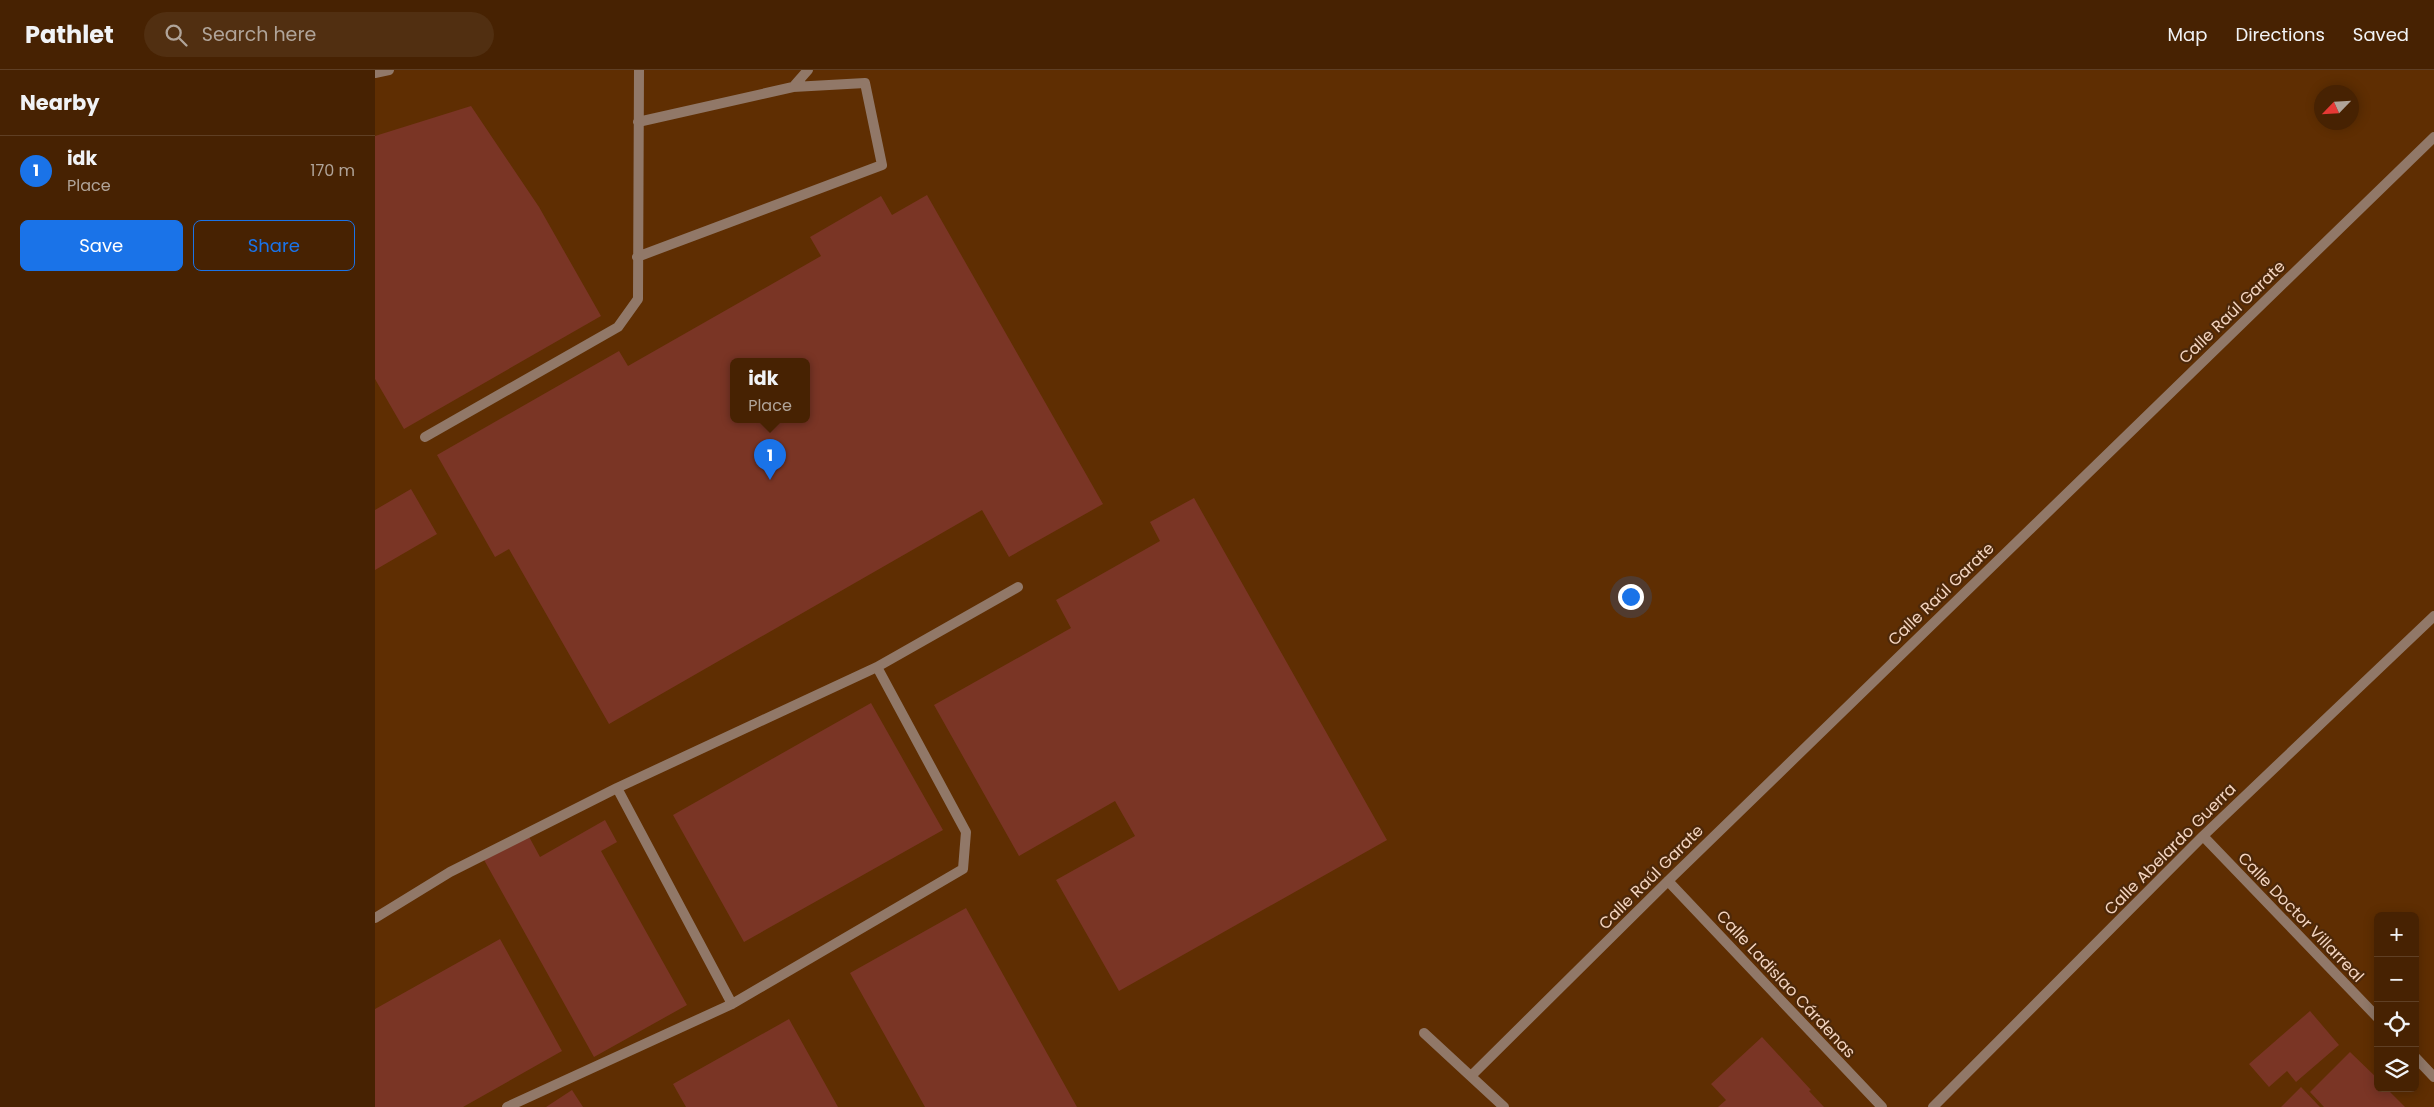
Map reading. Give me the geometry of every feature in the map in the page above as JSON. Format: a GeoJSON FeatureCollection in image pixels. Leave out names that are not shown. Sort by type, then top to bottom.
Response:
{"type":"FeatureCollection","features":[{"type":"Feature","properties":{"kind":"street"},"geometry":{"type":"LineString","coordinates":[[375,73],[389,70]]}},
{"type":"Feature","properties":{"kind":"street"},"geometry":{"type":"LineString","coordinates":[[425,437],[618,327],[637,299],[639,70]]}},
{"type":"Feature","properties":{"kind":"street"},"geometry":{"type":"LineString","coordinates":[[793,87],[808,70]]}},
{"type":"Feature","properties":{"kind":"street"},"geometry":{"type":"LineString","coordinates":[[637,257],[883,164],[865,83],[793,87],[638,122]]}},
{"type":"Feature","properties":{"kind":"street","name":"Calle Raúl Garate"},"geometry":{"type":"LineString","coordinates":[[1472,1076],[1668,881],[2434,137]]}},
{"type":"Feature","properties":{"kind":"street"},"geometry":{"type":"LineString","coordinates":[[375,918],[450,872],[617,788],[877,667],[1018,587]]}},
{"type":"Feature","properties":{"kind":"street","name":"Calle Abelardo Guerra"},"geometry":{"type":"LineString","coordinates":[[1933,1107],[2203,836],[2434,616]]}},
{"type":"Feature","properties":{"kind":"street"},"geometry":{"type":"LineString","coordinates":[[507,1107],[732,1004],[963,869],[965,832],[877,667]]}},
{"type":"Feature","properties":{"kind":"street"},"geometry":{"type":"LineString","coordinates":[[617,788],[732,1004]]}},
{"type":"Feature","properties":{"kind":"street","name":"Calle Doctor Villarreal"},"geometry":{"type":"LineString","coordinates":[[2203,836],[2374,1014]]}},
{"type":"Feature","properties":{"kind":"street","name":"Calle Ladislao Cárdenas"},"geometry":{"type":"LineString","coordinates":[[1668,881],[1882,1107]]}},
{"type":"Feature","properties":{"kind":"street"},"geometry":{"type":"LineString","coordinates":[[1424,1032],[1504,1107]]}},
{"type":"Feature","properties":{"kind":"street"},"geometry":{"type":"LineString","coordinates":[[2419,1061],[2434,1077]]}},
{"type":"Feature","properties":{"kind":"building"},"geometry":{"type":"Polygon","coordinates":[[[471,106],[539,207],[601,316],[404,429],[375,379],[375,136],[471,106]]]}},
{"type":"Feature","properties":{"kind":"building"},"geometry":{"type":"Polygon","coordinates":[[[927,195],[1103,504],[1009,557],[982,510],[609,724],[509,549],[495,557],[437,455],[619,351],[628,366],[821,256],[810,237],[881,196],[892,215],[927,195]]]}},
{"type":"Feature","properties":{"kind":"building"},"geometry":{"type":"Polygon","coordinates":[[[411,489],[437,534],[375,570],[375,510],[411,489]]]}},
{"type":"Feature","properties":{"kind":"building"},"geometry":{"type":"Polygon","coordinates":[[[1194,498],[1387,840],[1119,991],[1056,880],[1135,836],[1115,801],[1019,856],[934,705],[1071,628],[1056,600],[1160,541],[1150,522],[1194,498]]]}},
{"type":"Feature","properties":{"kind":"building"},"geometry":{"type":"Polygon","coordinates":[[[871,703],[943,830],[744,942],[673,815],[871,703]]]}},
{"type":"Feature","properties":{"kind":"building"},"geometry":{"type":"Polygon","coordinates":[[[605,820],[617,842],[601,851],[687,1005],[594,1057],[483,858],[527,833],[540,857],[605,820]]]}},
{"type":"Feature","properties":{"kind":"building"},"geometry":{"type":"Polygon","coordinates":[[[966,908],[1077,1107],[925,1107],[850,973],[966,908]]]}},
{"type":"Feature","properties":{"kind":"building"},"geometry":{"type":"Polygon","coordinates":[[[500,939],[562,1051],[463,1107],[375,1107],[375,1009],[500,939]]]}},
{"type":"Feature","properties":{"kind":"building"},"geometry":{"type":"Polygon","coordinates":[[[2310,1011],[2339,1045],[2296,1082],[2287,1071],[2269,1087],[2249,1064],[2310,1011]]]}},
{"type":"Feature","properties":{"kind":"building"},"geometry":{"type":"Polygon","coordinates":[[[789,1019],[838,1107],[686,1107],[673,1084],[789,1019]]]}},
{"type":"Feature","properties":{"kind":"building"},"geometry":{"type":"Polygon","coordinates":[[[1762,1037],[1811,1090],[1809,1091],[1824,1107],[1718,1107],[1726,1100],[1711,1084],[1762,1037]]]}},
{"type":"Feature","properties":{"kind":"building"},"geometry":{"type":"Polygon","coordinates":[[[2350,1052],[2374,1075],[2374,1092],[2390,1092],[2405,1107],[2324,1107],[2310,1092],[2350,1052]]]}},
{"type":"Feature","properties":{"kind":"building"},"geometry":{"type":"Polygon","coordinates":[[[2301,1087],[2320,1107],[2281,1107],[2301,1087]]]}},
{"type":"Feature","properties":{"kind":"building"},"geometry":{"type":"Polygon","coordinates":[[[572,1090],[583,1107],[546,1107],[572,1090]]]}},
{"type":"Feature","properties":{"kind":"place","name":"idk"},"geometry":{"type":"Point","coordinates":[770,480]}}]}
